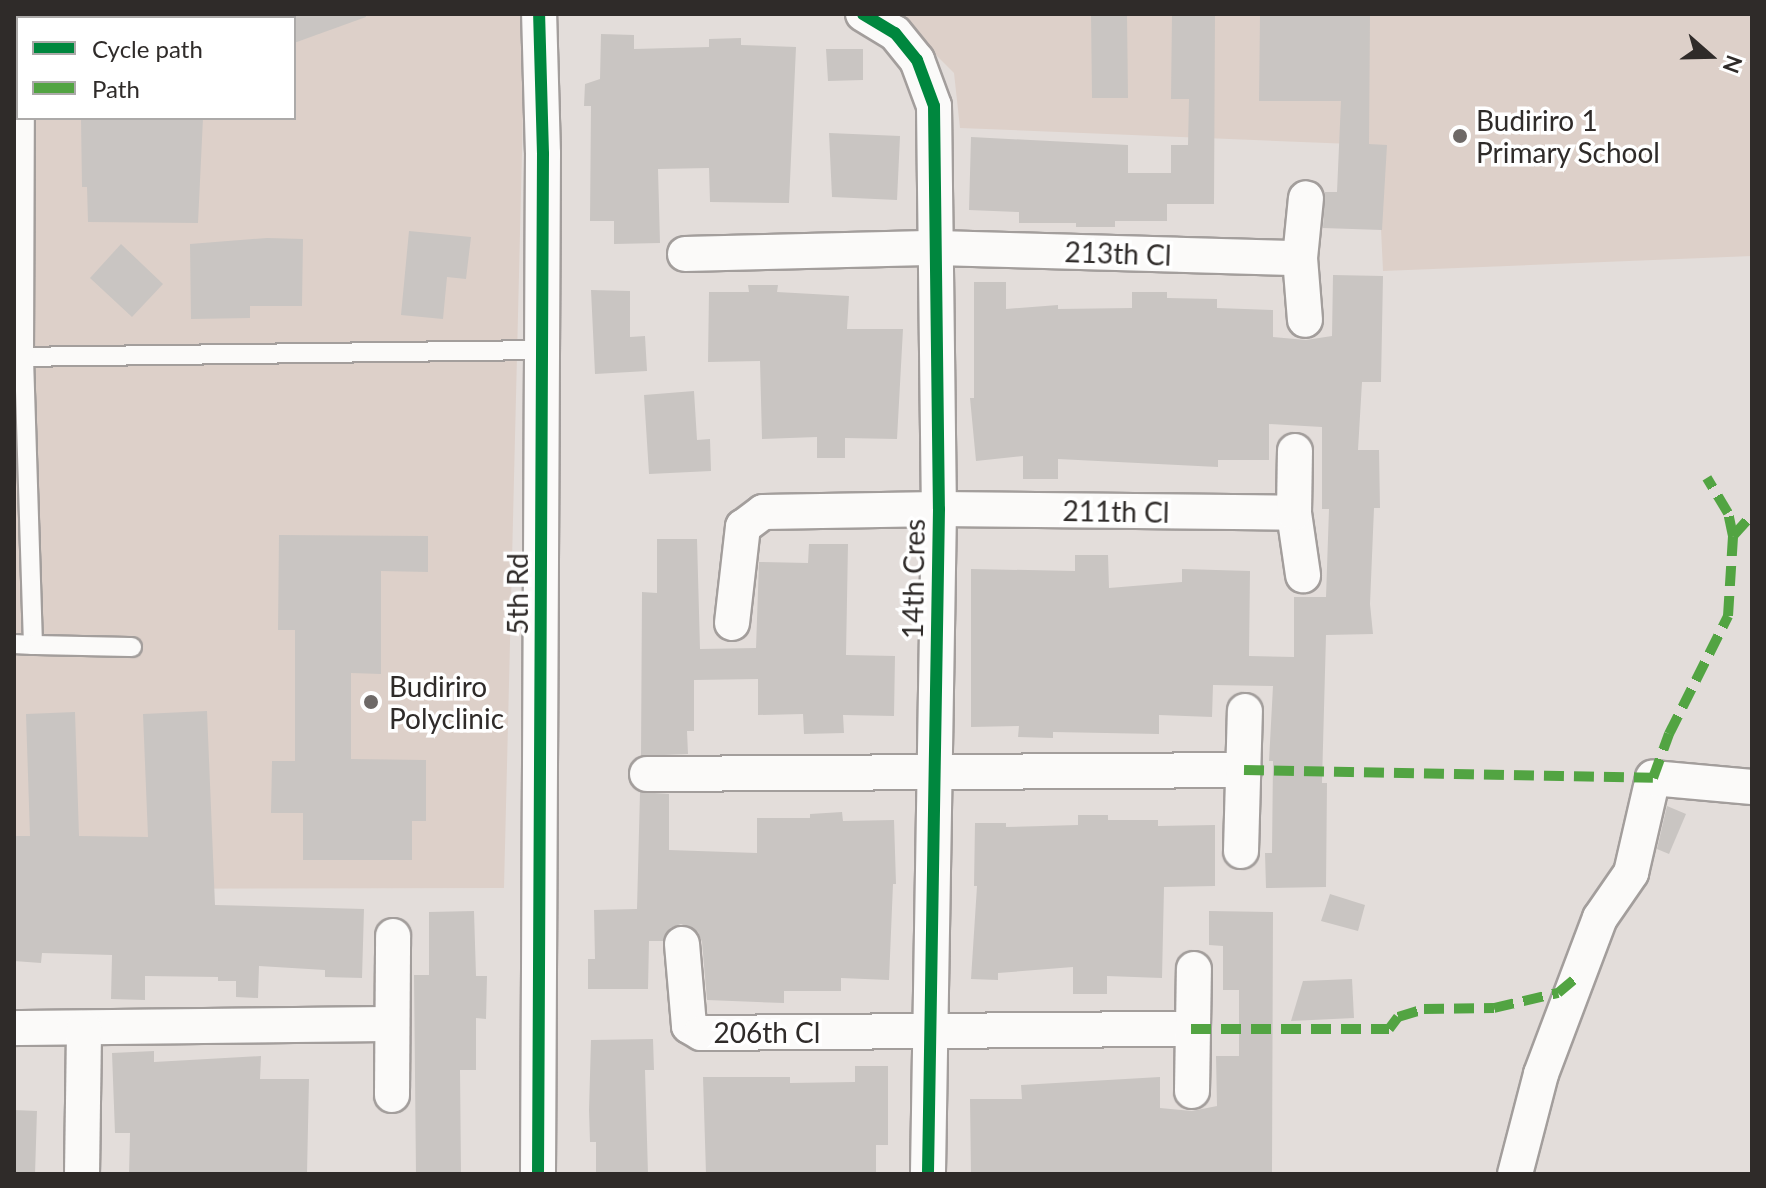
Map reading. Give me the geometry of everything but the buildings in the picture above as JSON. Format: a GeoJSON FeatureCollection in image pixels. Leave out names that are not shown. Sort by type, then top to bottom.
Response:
{"type":"FeatureCollection","features":[{"type":"Feature","properties":{"kind":"street","name":"5th Rd"},"geometry":{"type":"LineString","coordinates":[[538,1174],[543,154],[539,14]]}},
{"type":"Feature","properties":{"kind":"street","name":"14th Cres"},"geometry":{"type":"LineString","coordinates":[[863,14],[895,33],[917,60],[934,106],[939,509],[928,1174]]}},
{"type":"Feature","properties":{"kind":"street"},"geometry":{"type":"LineString","coordinates":[[1305,320],[1300,258],[1306,198]]}},
{"type":"Feature","properties":{"kind":"street","name":"213th Cl"},"geometry":{"type":"LineString","coordinates":[[685,254],[937,248],[1300,258]]}},
{"type":"Feature","properties":{"kind":"street"},"geometry":{"type":"LineString","coordinates":[[1295,451],[1294,513],[1303,575]]}},
{"type":"Feature","properties":{"kind":"street","name":"211th Cl"},"geometry":{"type":"LineString","coordinates":[[732,623],[743,527],[763,512],[939,509],[1294,513]]}},
{"type":"Feature","properties":{"kind":"street"},"geometry":{"type":"LineString","coordinates":[[1241,851],[1245,711]]}},
{"type":"Feature","properties":{"kind":"street"},"geometry":{"type":"LineString","coordinates":[[647,774],[1244,770]]}},
{"type":"Feature","properties":{"kind":"street"},"geometry":{"type":"LineString","coordinates":[[1515,1174],[1541,1074],[1600,918],[1631,873],[1653,778],[1752,787]]}},
{"type":"Feature","properties":{"kind":"street"},"geometry":{"type":"LineString","coordinates":[[392,1095],[393,936]]}},
{"type":"Feature","properties":{"kind":"street","name":"206th Cl"},"geometry":{"type":"LineString","coordinates":[[682,944],[689,1026],[701,1033],[929,1032]]}},
{"type":"Feature","properties":{"kind":"street"},"geometry":{"type":"LineString","coordinates":[[1192,1091],[1194,969]]}},
{"type":"Feature","properties":{"kind":"street"},"geometry":{"type":"LineString","coordinates":[[14,1028],[392,1024]]}},
{"type":"Feature","properties":{"kind":"street"},"geometry":{"type":"LineString","coordinates":[[82,1174],[84,1028]]}},
{"type":"Feature","properties":{"kind":"street"},"geometry":{"type":"LineString","coordinates":[[929,1032],[1191,1029]]}},
{"type":"Feature","properties":{"kind":"lane"},"geometry":{"type":"LineString","coordinates":[[25,120],[19,355],[23,644],[132,647]]}},
{"type":"Feature","properties":{"kind":"lane"},"geometry":{"type":"LineString","coordinates":[[19,355],[542,350]]}},
{"type":"Feature","properties":{"kind":"shaded area"},"geometry":{"type":"Polygon","coordinates":[[[14,14],[519,14],[525,29],[504,888],[14,889],[14,14]]]}},
{"type":"Feature","properties":{"kind":"shaded area","name":"Budiriro 1 Primary School"},"geometry":{"type":"Polygon","coordinates":[[[895,14],[1752,14],[1752,256],[1383,271],[1377,145],[960,128],[954,73],[895,14]]]}},
{"type":"Feature","properties":{"kind":"marked path"},"geometry":{"type":"LineString","coordinates":[[1244,770],[1653,778],[1669,734],[1728,616],[1733,536],[1728,513],[1707,478]]}},
{"type":"Feature","properties":{"kind":"marked path"},"geometry":{"type":"LineString","coordinates":[[1733,536],[1752,515]]}},
{"type":"Feature","properties":{"kind":"marked path"},"geometry":{"type":"LineString","coordinates":[[1191,1029],[1389,1029],[1398,1017],[1424,1009],[1494,1008],[1558,993],[1578,976]]}},
{"type":"Feature","properties":{"kind":"cycle path"},"geometry":{"type":"LineString","coordinates":[[538,1174],[543,154],[539,14]]}},
{"type":"Feature","properties":{"kind":"cycle path"},"geometry":{"type":"LineString","coordinates":[[863,14],[895,33],[917,60],[934,106],[939,509],[928,1174]]}},
{"type":"Feature","properties":{"kind":"place","name":"Budiriro 1 Primary School"},"geometry":{"type":"Point","coordinates":[1460,136]}},
{"type":"Feature","properties":{"kind":"place","name":"Budiriro Polyclinic"},"geometry":{"type":"Point","coordinates":[371,702]}}]}
